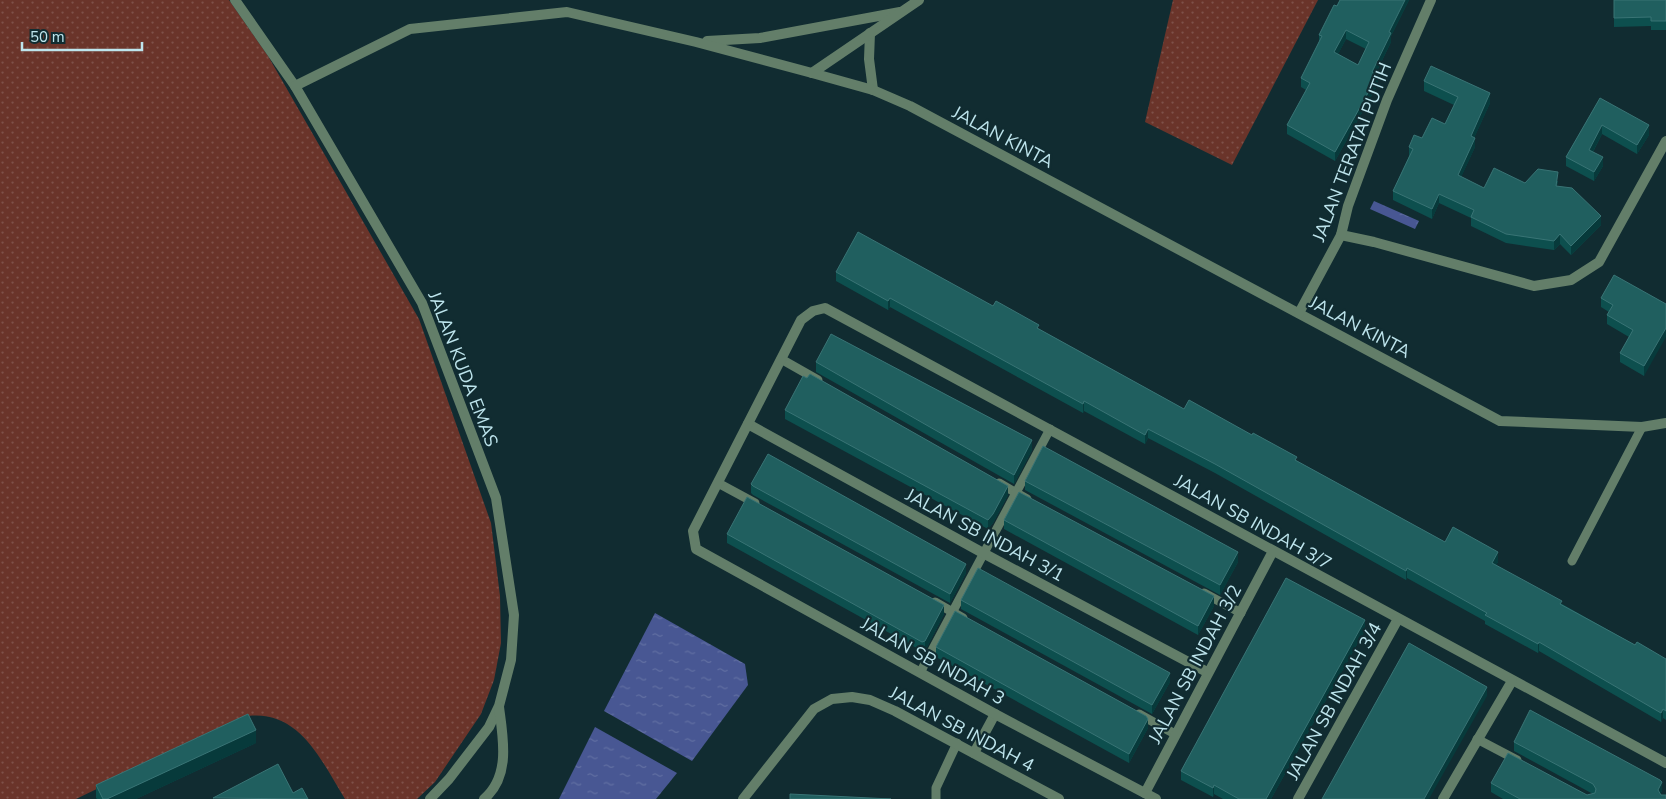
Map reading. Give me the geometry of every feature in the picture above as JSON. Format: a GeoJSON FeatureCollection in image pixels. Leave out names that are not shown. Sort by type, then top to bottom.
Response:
{"type":"FeatureCollection","features":[{"type":"Feature","properties":{"kind":"street","name":"JALAN KUDA EMAS"},"geometry":{"type":"LineString","coordinates":[[234,0],[295,86],[422,303],[496,498],[514,615],[511,660],[499,706],[489,727],[449,779],[430,799]]}},
{"type":"Feature","properties":{"kind":"street"},"geometry":{"type":"LineString","coordinates":[[812,73],[918,0]]}},
{"type":"Feature","properties":{"kind":"street","name":"JALAN TERATAI PUTIH"},"geometry":{"type":"LineString","coordinates":[[1299,313],[1341,235],[1348,206],[1384,109],[1430,0]]}},
{"type":"Feature","properties":{"kind":"street","name":"JALAN KINTA"},"geometry":{"type":"LineString","coordinates":[[295,86],[410,28],[567,12],[696,42],[873,90],[910,106],[1500,420],[1642,427],[1666,423]]}},
{"type":"Feature","properties":{"kind":"street"},"geometry":{"type":"LineString","coordinates":[[696,42],[760,38],[900,12]]}},
{"type":"Feature","properties":{"kind":"street"},"geometry":{"type":"LineString","coordinates":[[870,33],[869,59],[873,90]]}},
{"type":"Feature","properties":{"kind":"street"},"geometry":{"type":"LineString","coordinates":[[1341,235],[1374,242],[1534,286],[1572,280],[1599,262],[1666,141]]}},
{"type":"Feature","properties":{"kind":"street","name":"JALAN SB INDAH 3/7"},"geometry":{"type":"LineString","coordinates":[[781,359],[801,320],[813,310],[825,308],[1398,620],[1666,763]]}},
{"type":"Feature","properties":{"kind":"street"},"geometry":{"type":"LineString","coordinates":[[718,483],[781,359]]}},
{"type":"Feature","properties":{"kind":"street","name":"JALAN SB INDAH 3/1"},"geometry":{"type":"LineString","coordinates":[[748,424],[983,553],[1208,672]]}},
{"type":"Feature","properties":{"kind":"street","name":"JALAN SB INDAH 3"},"geometry":{"type":"LineString","coordinates":[[718,483],[693,531],[696,549],[995,714],[1156,799]]}},
{"type":"Feature","properties":{"kind":"street","name":"JALAN SB INDAH 3/2"},"geometry":{"type":"LineString","coordinates":[[1145,792],[1273,551]]}},
{"type":"Feature","properties":{"kind":"street","name":"JALAN SB INDAH 3/4"},"geometry":{"type":"LineString","coordinates":[[1298,799],[1398,620]]}},
{"type":"Feature","properties":{"kind":"street"},"geometry":{"type":"LineString","coordinates":[[1444,799],[1512,681]]}},
{"type":"Feature","properties":{"kind":"street","name":"JALAN SB INDAH 4"},"geometry":{"type":"LineString","coordinates":[[743,799],[814,709],[832,699],[852,697],[870,700],[957,743],[1059,799]]}},
{"type":"Feature","properties":{"kind":"street","name":"JALAN KUDA EMAS"},"geometry":{"type":"LineString","coordinates":[[484,799],[497,782],[501,768],[504,749],[499,706]]}},
{"type":"Feature","properties":{"kind":"street"},"geometry":{"type":"LineString","coordinates":[[974,753],[995,714]]}},
{"type":"Feature","properties":{"kind":"lane"},"geometry":{"type":"LineString","coordinates":[[781,359],[830,387]]}},
{"type":"Feature","properties":{"kind":"lane"},"geometry":{"type":"LineString","coordinates":[[1572,561],[1642,427]]}},
{"type":"Feature","properties":{"kind":"lane"},"geometry":{"type":"LineString","coordinates":[[920,671],[1014,492],[1050,429]]}},
{"type":"Feature","properties":{"kind":"lane"},"geometry":{"type":"LineString","coordinates":[[989,478],[1032,502]]}},
{"type":"Feature","properties":{"kind":"lane"},"geometry":{"type":"LineString","coordinates":[[718,483],[766,509]]}},
{"type":"Feature","properties":{"kind":"lane"},"geometry":{"type":"LineString","coordinates":[[1197,590],[1241,613]]}},
{"type":"Feature","properties":{"kind":"lane"},"geometry":{"type":"LineString","coordinates":[[926,598],[969,621]]}},
{"type":"Feature","properties":{"kind":"lane"},"geometry":{"type":"LineString","coordinates":[[1132,710],[1175,734]]}},
{"type":"Feature","properties":{"kind":"lane"},"geometry":{"type":"LineString","coordinates":[[1477,739],[1529,767]]}},
{"type":"Feature","properties":{"kind":"lane"},"geometry":{"type":"LineString","coordinates":[[936,799],[936,788],[957,743]]}},
{"type":"Feature","properties":{"kind":"shaded area"},"geometry":{"type":"Polygon","coordinates":[[[0,0],[229,0],[268,56],[419,319],[491,523],[500,596],[501,643],[494,680],[481,714],[435,782],[417,799],[345,799],[318,755],[295,730],[282,721],[266,716],[248,716],[76,799],[0,799],[0,0]]]}},
{"type":"Feature","properties":{"kind":"shaded area"},"geometry":{"type":"Polygon","coordinates":[[[1173,0],[1318,0],[1232,165],[1145,122],[1173,0]]]}},
{"type":"Feature","properties":{"kind":"water"},"geometry":{"type":"Polygon","coordinates":[[[1374,201],[1419,221],[1415,229],[1370,209],[1374,201]]]}},
{"type":"Feature","properties":{"kind":"water"},"geometry":{"type":"Polygon","coordinates":[[[655,613],[745,664],[748,685],[692,761],[604,711],[655,613]]]}},
{"type":"Feature","properties":{"kind":"water"},"geometry":{"type":"Polygon","coordinates":[[[595,727],[677,773],[656,799],[559,799],[595,727]]]}},
{"type":"Feature","properties":{"kind":"building"},"geometry":{"type":"Polygon","coordinates":[[[1340,0],[1405,0],[1372,72],[1378,75],[1335,152],[1287,125],[1310,83],[1301,78],[1322,36],[1319,35],[1334,5],[1337,6],[1340,0]],[[1346,30],[1334,52],[1358,65],[1369,42],[1346,30]]]}},
{"type":"Feature","properties":{"kind":"building"},"geometry":{"type":"Polygon","coordinates":[[[1614,0],[1666,0],[1666,21],[1651,21],[1651,17],[1614,18],[1614,0]]]}},
{"type":"Feature","properties":{"kind":"building"},"geometry":{"type":"Polygon","coordinates":[[[1431,66],[1490,93],[1471,136],[1475,138],[1458,175],[1484,188],[1494,168],[1525,183],[1538,169],[1558,172],[1556,186],[1572,188],[1601,216],[1571,246],[1560,234],[1554,241],[1506,234],[1471,217],[1474,210],[1439,194],[1432,209],[1393,191],[1413,149],[1409,147],[1414,135],[1422,138],[1432,118],[1445,124],[1458,97],[1424,81],[1431,66]]]}},
{"type":"Feature","properties":{"kind":"building"},"geometry":{"type":"Polygon","coordinates":[[[1600,98],[1649,125],[1637,145],[1602,125],[1589,150],[1603,157],[1594,172],[1566,157],[1600,98]]]}},
{"type":"Feature","properties":{"kind":"building"},"geometry":{"type":"Polygon","coordinates":[[[858,232],[993,306],[996,301],[1039,325],[1037,328],[1184,409],[1189,400],[1252,435],[1253,433],[1297,457],[1295,460],[1445,542],[1453,527],[1498,552],[1492,563],[1562,601],[1560,604],[1635,645],[1637,642],[1666,659],[1666,711],[1663,709],[1661,713],[1539,642],[1538,644],[1485,615],[1487,613],[1407,568],[1406,571],[1215,464],[1148,429],[1145,435],[1084,401],[1083,404],[890,298],[888,301],[836,272],[858,232]]]}},
{"type":"Feature","properties":{"kind":"building"},"geometry":{"type":"Polygon","coordinates":[[[1614,275],[1666,304],[1666,328],[1644,366],[1620,353],[1633,330],[1607,315],[1613,305],[1601,298],[1614,275]]]}},
{"type":"Feature","properties":{"kind":"building"},"geometry":{"type":"Polygon","coordinates":[[[831,334],[1032,440],[1014,475],[816,362],[831,334]]]}},
{"type":"Feature","properties":{"kind":"building"},"geometry":{"type":"Polygon","coordinates":[[[810,374],[1008,486],[993,514],[988,520],[785,410],[803,376],[807,378],[810,374]]]}},
{"type":"Feature","properties":{"kind":"building"},"geometry":{"type":"Polygon","coordinates":[[[1043,446],[1238,552],[1220,585],[1025,481],[1043,446]]]}},
{"type":"Feature","properties":{"kind":"building"},"geometry":{"type":"Polygon","coordinates":[[[768,454],[966,564],[950,594],[753,486],[751,484],[768,454]]]}},
{"type":"Feature","properties":{"kind":"building"},"geometry":{"type":"Polygon","coordinates":[[[1019,492],[1214,596],[1198,626],[1004,520],[1019,492]]]}},
{"type":"Feature","properties":{"kind":"building"},"geometry":{"type":"Polygon","coordinates":[[[747,497],[944,605],[925,641],[922,642],[727,534],[747,497]]]}},
{"type":"Feature","properties":{"kind":"building"},"geometry":{"type":"Polygon","coordinates":[[[978,568],[1170,673],[1152,705],[961,600],[978,568]]]}},
{"type":"Feature","properties":{"kind":"building"},"geometry":{"type":"Polygon","coordinates":[[[1286,578],[1365,620],[1266,799],[1239,799],[1214,785],[1213,788],[1181,771],[1286,578]]]}},
{"type":"Feature","properties":{"kind":"building"},"geometry":{"type":"Polygon","coordinates":[[[955,611],[1146,716],[1148,719],[1129,754],[936,647],[955,611]]]}},
{"type":"Feature","properties":{"kind":"building"},"geometry":{"type":"Polygon","coordinates":[[[1409,643],[1487,687],[1424,799],[1322,799],[1409,643]]]}},
{"type":"Feature","properties":{"kind":"building"},"geometry":{"type":"Polygon","coordinates":[[[1530,710],[1660,780],[1662,782],[1658,790],[1661,795],[1666,795],[1666,799],[1520,799],[1491,783],[1508,753],[1587,795],[1595,793],[1596,789],[1593,784],[1514,742],[1530,710]]]}},
{"type":"Feature","properties":{"kind":"building"},"geometry":{"type":"Polygon","coordinates":[[[248,714],[256,730],[107,799],[103,799],[96,785],[248,714]]]}},
{"type":"Feature","properties":{"kind":"building"},"geometry":{"type":"Polygon","coordinates":[[[278,764],[293,793],[302,788],[308,799],[213,798],[278,764]]]}},
{"type":"Feature","properties":{"kind":"building"},"geometry":{"type":"Polygon","coordinates":[[[790,794],[891,799],[790,799],[790,794]]]}}]}
